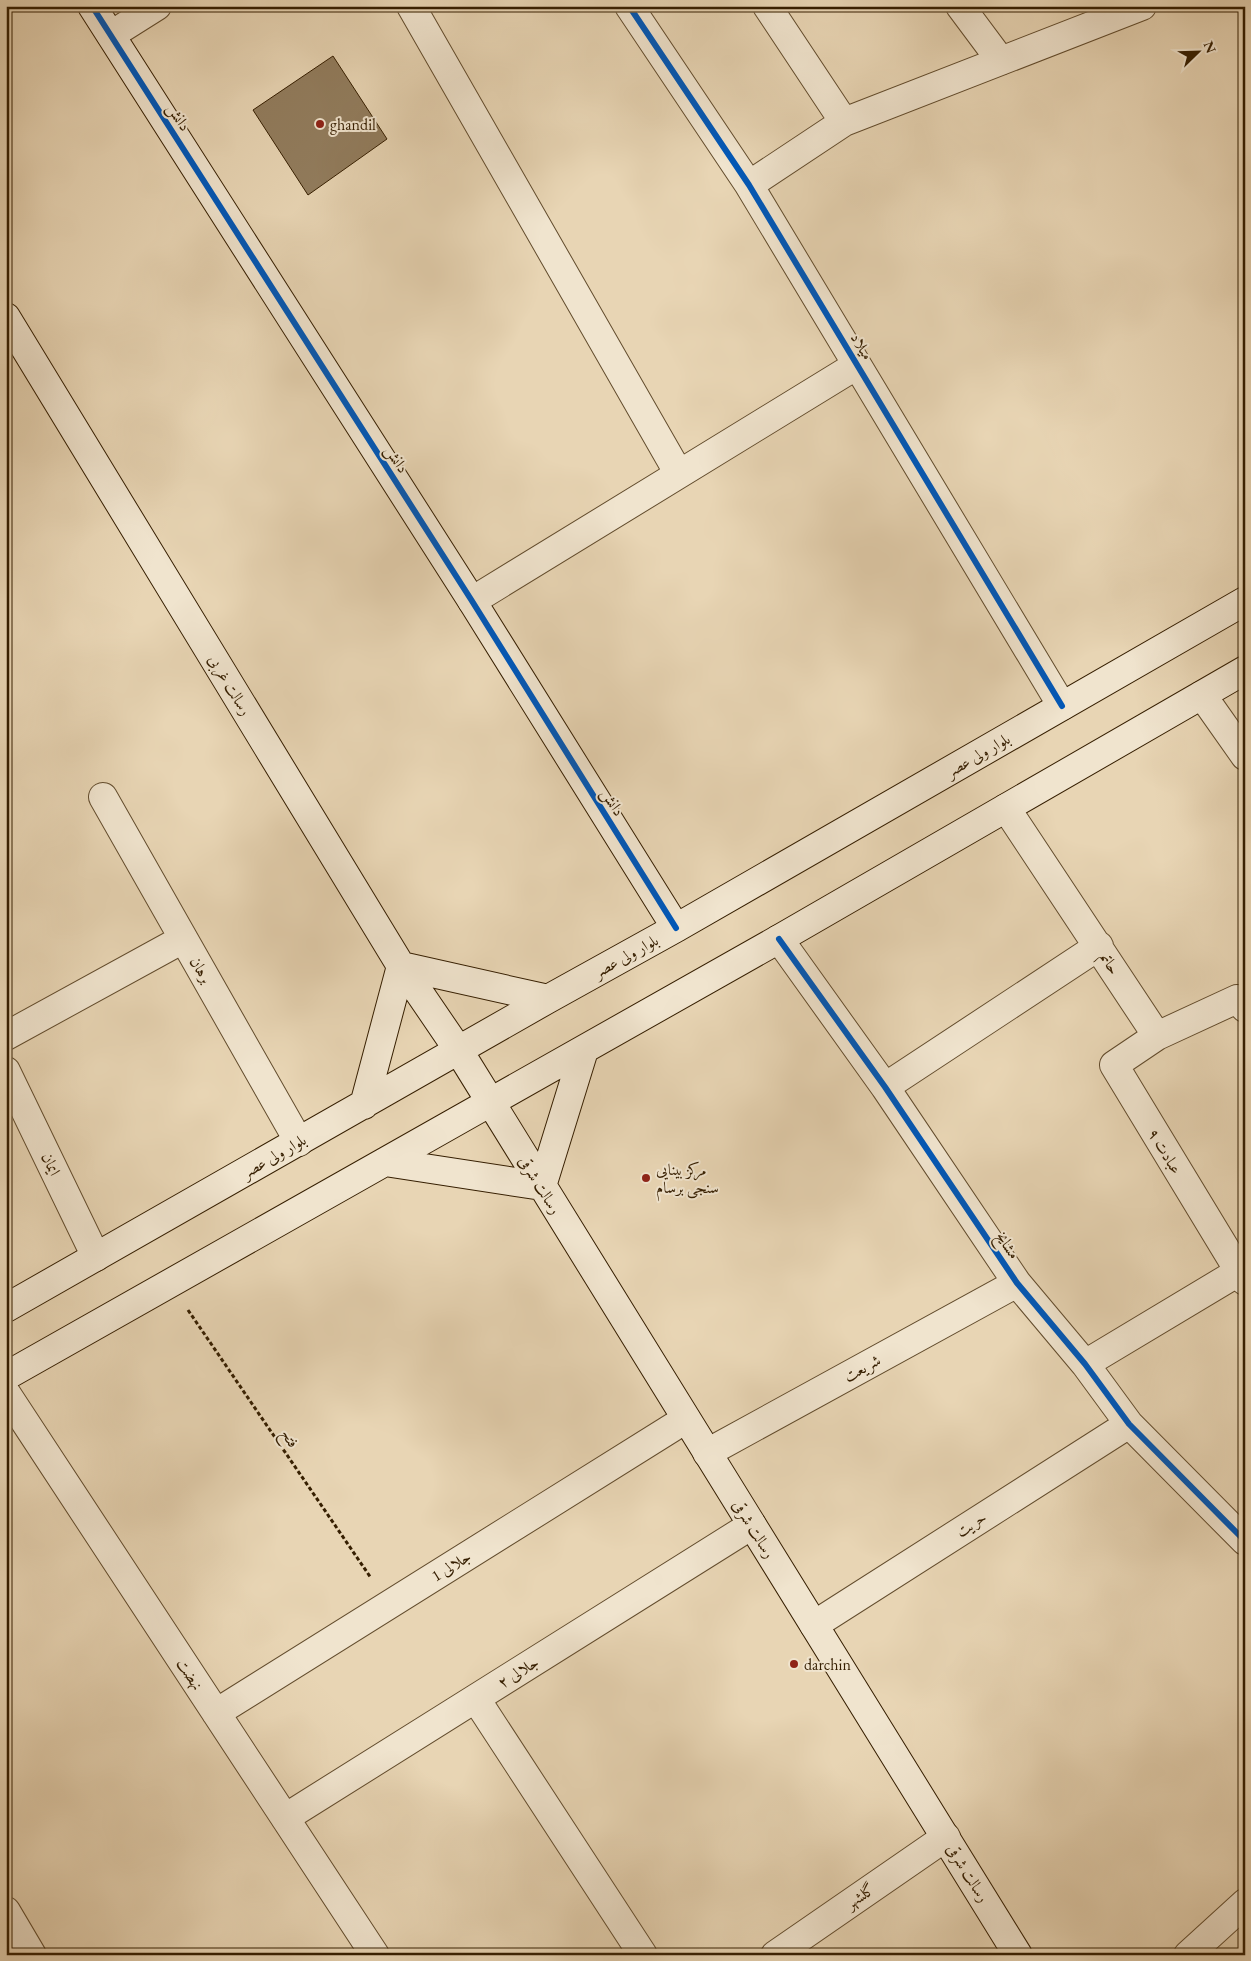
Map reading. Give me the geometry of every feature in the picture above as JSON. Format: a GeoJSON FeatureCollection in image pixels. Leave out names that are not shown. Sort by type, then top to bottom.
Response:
{"type":"FeatureCollection","features":[{"type":"Feature","properties":{"kind":"street","name":"دانش"},"geometry":{"type":"LineString","coordinates":[[92,6],[472,601],[676,928]]}},
{"type":"Feature","properties":{"kind":"street"},"geometry":{"type":"LineString","coordinates":[[111,35],[157,6]]}},
{"type":"Feature","properties":{"kind":"street"},"geometry":{"type":"LineString","coordinates":[[410,6],[680,474]]}},
{"type":"Feature","properties":{"kind":"street","name":"میلاد"},"geometry":{"type":"LineString","coordinates":[[629,6],[749,185],[1062,706]]}},
{"type":"Feature","properties":{"kind":"street"},"geometry":{"type":"LineString","coordinates":[[960,6],[1001,61]]}},
{"type":"Feature","properties":{"kind":"street"},"geometry":{"type":"LineString","coordinates":[[749,185],[844,122],[1142,6]]}},
{"type":"Feature","properties":{"kind":"street"},"geometry":{"type":"LineString","coordinates":[[778,11],[844,122]]}},
{"type":"Feature","properties":{"kind":"street","name":"رسالت غربی"},"geometry":{"type":"LineString","coordinates":[[6,317],[401,966],[459,1051]]}},
{"type":"Feature","properties":{"kind":"street"},"geometry":{"type":"LineString","coordinates":[[472,601],[857,366]]}},
{"type":"Feature","properties":{"kind":"street","name":"بلوار ولی عصر"},"geometry":{"type":"LineString","coordinates":[[6,1308],[676,928],[1245,601]]}},
{"type":"Feature","properties":{"kind":"street"},"geometry":{"type":"LineString","coordinates":[[6,1376],[779,939],[1245,670]]}},
{"type":"Feature","properties":{"kind":"street"},"geometry":{"type":"LineString","coordinates":[[1202,695],[1245,756]]}},
{"type":"Feature","properties":{"kind":"street","name":"برهان"},"geometry":{"type":"LineString","coordinates":[[104,798],[298,1142]]}},
{"type":"Feature","properties":{"kind":"street","name":"حاتم"},"geometry":{"type":"LineString","coordinates":[[1006,808],[1157,1036]]}},
{"type":"Feature","properties":{"kind":"street"},"geometry":{"type":"LineString","coordinates":[[6,1036],[184,939]]}},
{"type":"Feature","properties":{"kind":"street","name":"مشایخ"},"geometry":{"type":"LineString","coordinates":[[779,939],[885,1087],[1017,1283],[1085,1364],[1129,1424],[1245,1541]]}},
{"type":"Feature","properties":{"kind":"street"},"geometry":{"type":"LineString","coordinates":[[885,1087],[1099,946]]}},
{"type":"Feature","properties":{"kind":"street"},"geometry":{"type":"LineString","coordinates":[[364,1105],[401,966],[548,999]]}},
{"type":"Feature","properties":{"kind":"street"},"geometry":{"type":"LineString","coordinates":[[1157,1036],[1237,999],[1245,1008]]}},
{"type":"Feature","properties":{"kind":"street","name":"عبادت ۹"},"geometry":{"type":"LineString","coordinates":[[1157,1036],[1114,1065],[1242,1274]]}},
{"type":"Feature","properties":{"kind":"street"},"geometry":{"type":"LineString","coordinates":[[385,1162],[542,1186],[584,1050]]}},
{"type":"Feature","properties":{"kind":"street","name":"رسالت شرقی"},"geometry":{"type":"LineString","coordinates":[[459,1051],[1018,1955]]}},
{"type":"Feature","properties":{"kind":"street","name":"ایمان"},"geometry":{"type":"LineString","coordinates":[[6,1071],[96,1257]]}},
{"type":"Feature","properties":{"kind":"street"},"geometry":{"type":"LineString","coordinates":[[1085,1364],[1242,1274]]}},
{"type":"Feature","properties":{"kind":"street","name":"شریعت"},"geometry":{"type":"LineString","coordinates":[[707,1453],[1017,1283]]}},
{"type":"Feature","properties":{"kind":"street","name":"نهضت"},"geometry":{"type":"LineString","coordinates":[[6,1393],[374,1955]]}},
{"type":"Feature","properties":{"kind":"street","name":"جلالی 1"},"geometry":{"type":"LineString","coordinates":[[216,1713],[686,1419]]}},
{"type":"Feature","properties":{"kind":"street","name":"حریت"},"geometry":{"type":"LineString","coordinates":[[814,1625],[1129,1424]]}},
{"type":"Feature","properties":{"kind":"street","name":"جلالی ۲"},"geometry":{"type":"LineString","coordinates":[[285,1818],[752,1525]]}},
{"type":"Feature","properties":{"kind":"street"},"geometry":{"type":"LineString","coordinates":[[476,1698],[643,1955]]}},
{"type":"Feature","properties":{"kind":"street","name":"گلشهر"},"geometry":{"type":"LineString","coordinates":[[775,1955],[946,1837]]}},
{"type":"Feature","properties":{"kind":"street"},"geometry":{"type":"LineString","coordinates":[[1188,1955],[1245,1903]]}},
{"type":"Feature","properties":{"kind":"street"},"geometry":{"type":"LineString","coordinates":[[6,1911],[32,1955]]}},
{"type":"Feature","properties":{"kind":"building","name":"ghandil"},"geometry":{"type":"Polygon","coordinates":[[[333,56],[387,139],[308,195],[253,110],[333,56]]]}},
{"type":"Feature","properties":{"kind":"cycle path"},"geometry":{"type":"LineString","coordinates":[[92,6],[472,601],[676,928]]}},
{"type":"Feature","properties":{"kind":"cycle path"},"geometry":{"type":"LineString","coordinates":[[629,6],[749,185],[1062,706]]}},
{"type":"Feature","properties":{"kind":"cycle path"},"geometry":{"type":"LineString","coordinates":[[779,939],[885,1087],[1017,1283],[1085,1364],[1129,1424],[1245,1541]]}},
{"type":"Feature","properties":{"kind":"place","name":"ghandil"},"geometry":{"type":"Point","coordinates":[320,124]}},
{"type":"Feature","properties":{"kind":"place","name":"مرکز بینایی سنجی برسام"},"geometry":{"type":"Point","coordinates":[646,1178]}},
{"type":"Feature","properties":{"kind":"place","name":"darchin"},"geometry":{"type":"Point","coordinates":[794,1664]}}]}
